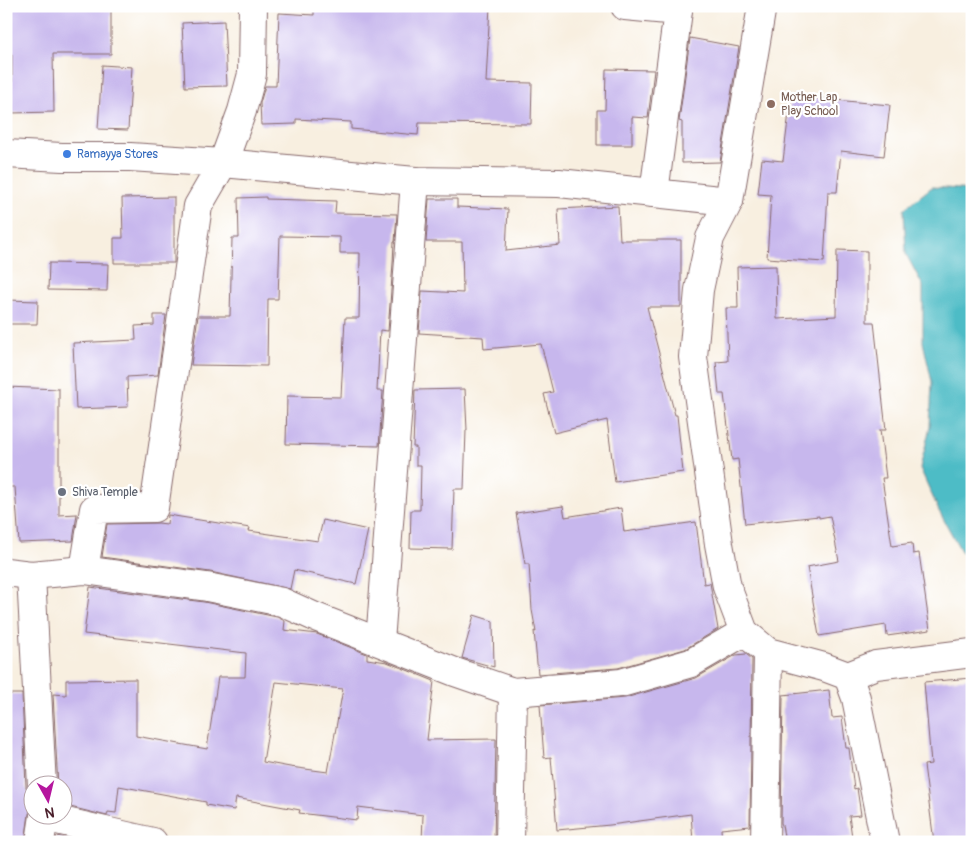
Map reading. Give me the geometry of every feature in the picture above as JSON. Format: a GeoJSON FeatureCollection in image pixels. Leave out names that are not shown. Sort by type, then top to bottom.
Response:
{"type":"FeatureCollection","features":[{"type":"Feature","properties":{"kind":"street"},"geometry":{"type":"LineString","coordinates":[[84,570],[94,509],[154,508],[198,206],[223,162],[242,111],[252,74],[254,6]]}},
{"type":"Feature","properties":{"kind":"street"},"geometry":{"type":"LineString","coordinates":[[625,6],[680,9],[654,193]]}},
{"type":"Feature","properties":{"kind":"street"},"geometry":{"type":"LineString","coordinates":[[762,6],[728,200],[710,238],[699,290],[692,357],[727,588],[744,632],[768,652],[824,667],[848,676],[876,665],[972,653]]}},
{"type":"Feature","properties":{"kind":"street"},"geometry":{"type":"LineString","coordinates":[[6,154],[62,157],[130,157],[223,162],[414,181],[559,183],[728,200]]}},
{"type":"Feature","properties":{"kind":"street"},"geometry":{"type":"LineString","coordinates":[[380,642],[414,181]]}},
{"type":"Feature","properties":{"kind":"street"},"geometry":{"type":"LineString","coordinates":[[41,776],[18,574],[84,570],[206,587],[282,602],[455,672],[513,692],[621,683],[691,663],[744,632]]}},
{"type":"Feature","properties":{"kind":"street"},"geometry":{"type":"LineString","coordinates":[[765,842],[768,652]]}},
{"type":"Feature","properties":{"kind":"street"},"geometry":{"type":"LineString","coordinates":[[848,676],[856,698],[885,842]]}},
{"type":"Feature","properties":{"kind":"street"},"geometry":{"type":"LineString","coordinates":[[510,842],[513,692]]}},
{"type":"Feature","properties":{"kind":"street"},"geometry":{"type":"LineString","coordinates":[[49,826],[153,842]]}},
{"type":"Feature","properties":{"kind":"water"},"geometry":{"type":"Polygon","coordinates":[[[932,187],[972,190],[972,566],[961,551],[939,511],[920,468],[930,427],[932,382],[923,342],[923,286],[906,254],[904,209],[932,187]]]}},
{"type":"Feature","properties":{"kind":"building"},"geometry":{"type":"Polygon","coordinates":[[[6,6],[111,6],[111,54],[53,54],[54,112],[12,113],[12,54],[6,54],[6,6]]]}},
{"type":"Feature","properties":{"kind":"building"},"geometry":{"type":"Polygon","coordinates":[[[314,6],[490,6],[486,82],[532,83],[531,124],[419,123],[418,135],[351,129],[351,122],[296,119],[296,124],[261,125],[260,103],[265,86],[276,86],[279,13],[314,15],[314,6]]]}},
{"type":"Feature","properties":{"kind":"building"},"geometry":{"type":"Polygon","coordinates":[[[224,21],[227,86],[185,87],[182,23],[224,21]]]}},
{"type":"Feature","properties":{"kind":"building"},"geometry":{"type":"Polygon","coordinates":[[[690,38],[739,47],[720,162],[682,163],[682,122],[679,121],[690,38]]]}},
{"type":"Feature","properties":{"kind":"building"},"geometry":{"type":"Polygon","coordinates":[[[102,65],[132,67],[128,130],[98,129],[102,65]]]}},
{"type":"Feature","properties":{"kind":"building"},"geometry":{"type":"Polygon","coordinates":[[[606,69],[654,70],[648,118],[632,117],[632,145],[597,145],[597,110],[605,110],[606,69]]]}},
{"type":"Feature","properties":{"kind":"building"},"geometry":{"type":"Polygon","coordinates":[[[791,96],[890,105],[884,156],[841,151],[837,192],[828,192],[824,262],[767,258],[771,195],[758,194],[762,159],[783,161],[791,96]]]}},
{"type":"Feature","properties":{"kind":"building"},"geometry":{"type":"Polygon","coordinates":[[[174,197],[174,263],[114,263],[114,238],[123,238],[122,198],[174,197]]]}},
{"type":"Feature","properties":{"kind":"building"},"geometry":{"type":"Polygon","coordinates":[[[266,197],[266,199],[336,201],[335,213],[397,214],[388,331],[380,330],[377,391],[383,391],[379,446],[286,444],[287,396],[341,397],[345,318],[359,318],[360,253],[340,253],[340,237],[280,236],[278,299],[268,299],[267,366],[191,365],[198,316],[230,316],[232,238],[239,238],[238,198],[266,197]]]}},
{"type":"Feature","properties":{"kind":"building"},"geometry":{"type":"Polygon","coordinates":[[[429,199],[457,199],[457,207],[508,209],[506,251],[560,245],[558,209],[618,206],[620,240],[681,240],[681,307],[647,307],[675,415],[677,415],[683,472],[615,482],[607,420],[554,433],[544,394],[553,392],[541,344],[484,349],[483,337],[419,333],[422,291],[463,293],[462,242],[426,242],[429,199]]]}},
{"type":"Feature","properties":{"kind":"building"},"geometry":{"type":"Polygon","coordinates":[[[837,250],[867,251],[867,322],[874,322],[886,430],[880,430],[886,478],[882,478],[892,546],[912,543],[913,554],[919,553],[930,630],[887,636],[886,625],[819,636],[807,567],[839,561],[830,516],[745,524],[738,459],[732,460],[724,394],[719,394],[716,362],[728,361],[726,308],[738,308],[737,267],[776,266],[777,319],[836,316],[837,250]]]}},
{"type":"Feature","properties":{"kind":"building"},"geometry":{"type":"Polygon","coordinates":[[[49,263],[108,264],[107,291],[48,290],[49,263]]]}},
{"type":"Feature","properties":{"kind":"building"},"geometry":{"type":"Polygon","coordinates":[[[8,300],[38,301],[37,324],[8,324],[8,300]]]}},
{"type":"Feature","properties":{"kind":"building"},"geometry":{"type":"Polygon","coordinates":[[[154,315],[166,315],[158,375],[127,377],[128,407],[76,409],[73,343],[136,340],[135,326],[154,325],[154,315]]]}},
{"type":"Feature","properties":{"kind":"building"},"geometry":{"type":"Polygon","coordinates":[[[6,387],[59,389],[59,515],[77,514],[73,541],[19,543],[15,487],[6,487],[6,387]]]}},
{"type":"Feature","properties":{"kind":"building"},"geometry":{"type":"Polygon","coordinates":[[[465,389],[467,430],[464,489],[454,489],[452,549],[410,548],[411,510],[420,510],[421,465],[416,465],[416,447],[413,447],[415,390],[465,389]]]}},
{"type":"Feature","properties":{"kind":"building"},"geometry":{"type":"Polygon","coordinates":[[[563,506],[565,517],[621,508],[624,532],[696,522],[704,584],[710,583],[718,629],[685,649],[618,668],[538,674],[529,564],[525,564],[516,513],[563,506]]]}},
{"type":"Feature","properties":{"kind":"building"},"geometry":{"type":"Polygon","coordinates":[[[168,515],[250,528],[249,531],[318,541],[323,520],[368,530],[356,584],[294,570],[290,589],[210,572],[102,557],[107,524],[167,524],[168,515]]]}},
{"type":"Feature","properties":{"kind":"building"},"geometry":{"type":"Polygon","coordinates":[[[90,587],[204,602],[277,617],[285,621],[284,630],[317,634],[367,654],[367,659],[387,662],[434,681],[427,740],[496,739],[494,842],[422,842],[423,815],[358,807],[357,820],[299,813],[300,810],[236,798],[234,810],[206,805],[206,802],[119,786],[116,813],[108,812],[107,816],[72,807],[72,776],[57,776],[53,694],[66,695],[66,680],[136,679],[136,736],[207,749],[218,677],[245,677],[246,653],[84,634],[90,587]],[[276,682],[263,762],[328,772],[343,689],[276,682]]]}},
{"type":"Feature","properties":{"kind":"building"},"geometry":{"type":"Polygon","coordinates":[[[474,615],[493,621],[494,667],[462,658],[474,615]]]}},
{"type":"Feature","properties":{"kind":"building"},"geometry":{"type":"Polygon","coordinates":[[[746,654],[752,659],[750,826],[721,829],[722,842],[693,842],[691,814],[557,830],[551,757],[544,758],[540,705],[625,698],[696,678],[736,655],[746,654]]]}},
{"type":"Feature","properties":{"kind":"building"},"geometry":{"type":"Polygon","coordinates":[[[972,678],[972,842],[934,842],[924,765],[931,764],[924,682],[972,678]]]}},
{"type":"Feature","properties":{"kind":"building"},"geometry":{"type":"Polygon","coordinates":[[[829,690],[832,718],[842,717],[846,748],[849,748],[854,789],[857,788],[861,815],[849,816],[852,837],[818,842],[785,842],[781,823],[783,695],[829,690]]]}},
{"type":"Feature","properties":{"kind":"building"},"geometry":{"type":"Polygon","coordinates":[[[6,694],[22,694],[26,776],[22,776],[22,826],[27,826],[25,842],[6,842],[6,694]]]}},
{"type":"Feature","properties":{"kind":"building"},"geometry":{"type":"Polygon","coordinates":[[[57,836],[82,842],[56,842],[57,836]]]}},
{"type":"Feature","properties":{"kind":"place","name":"Mother Lap Play School"},"geometry":{"type":"Point","coordinates":[771,104]}},
{"type":"Feature","properties":{"kind":"place","name":"Ramayya Stores"},"geometry":{"type":"Point","coordinates":[67,154]}},
{"type":"Feature","properties":{"kind":"place","name":"Shiva Temple"},"geometry":{"type":"Point","coordinates":[62,492]}}]}
